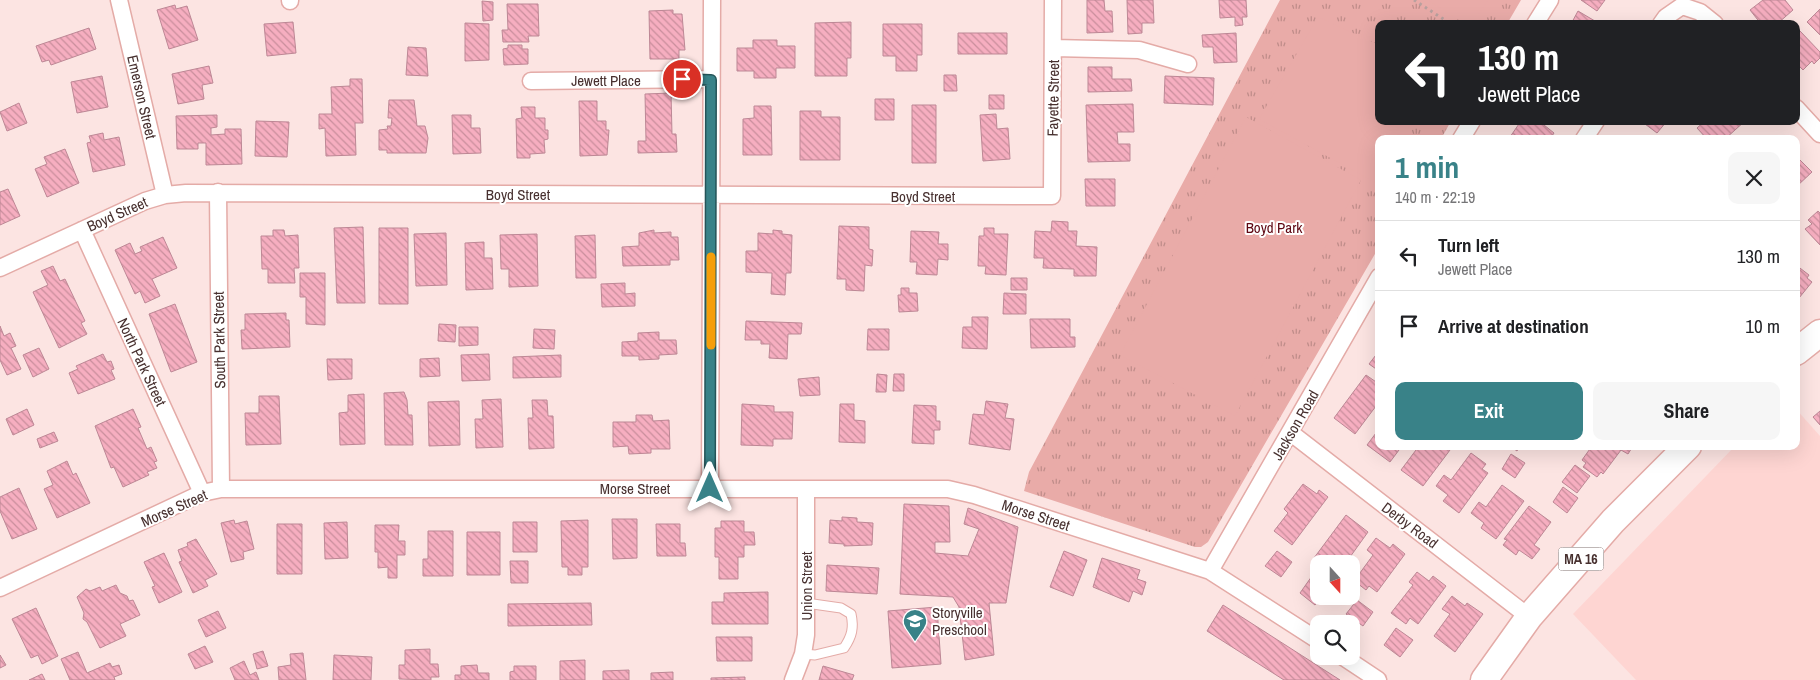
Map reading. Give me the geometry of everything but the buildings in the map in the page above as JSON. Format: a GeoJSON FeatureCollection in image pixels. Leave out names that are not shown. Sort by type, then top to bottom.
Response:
{"type":"FeatureCollection","features":[{"type":"Feature","properties":{"kind":"main road"},"geometry":{"type":"LineString","coordinates":[[1800,349],[1820,333]]}},
{"type":"Feature","properties":{"kind":"main road","name":"MA 16"},"geometry":{"type":"LineString","coordinates":[[1484,680],[1529,617],[1613,521],[1684,450]]}},
{"type":"Feature","properties":{"kind":"street","name":"Emerson Street"},"geometry":{"type":"LineString","coordinates":[[119,0],[166,195]]}},
{"type":"Feature","properties":{"kind":"street"},"geometry":{"type":"LineString","coordinates":[[710,488],[712,0]]}},
{"type":"Feature","properties":{"kind":"street","name":"Fayette Street"},"geometry":{"type":"LineString","coordinates":[[1052,196],[1053,0]]}},
{"type":"Feature","properties":{"kind":"street"},"geometry":{"type":"LineString","coordinates":[[1538,20],[1550,0]]}},
{"type":"Feature","properties":{"kind":"street"},"geometry":{"type":"LineString","coordinates":[[1664,20],[1682,6],[1700,12],[1710,20]]}},
{"type":"Feature","properties":{"kind":"street"},"geometry":{"type":"LineString","coordinates":[[1054,48],[1139,50],[1188,64]]}},
{"type":"Feature","properties":{"kind":"street","name":"Jewett Place"},"geometry":{"type":"LineString","coordinates":[[531,80],[711,80]]}},
{"type":"Feature","properties":{"kind":"street"},"geometry":{"type":"LineString","coordinates":[[1800,112],[1820,134]]}},
{"type":"Feature","properties":{"kind":"street","name":"Boyd Street"},"geometry":{"type":"LineString","coordinates":[[0,268],[145,200],[166,195],[218,192],[712,196],[1052,196]]}},
{"type":"Feature","properties":{"kind":"street","name":"South Park Street"},"geometry":{"type":"LineString","coordinates":[[218,192],[221,489]]}},
{"type":"Feature","properties":{"kind":"street","name":"North Park Street"},"geometry":{"type":"LineString","coordinates":[[82,230],[202,493]]}},
{"type":"Feature","properties":{"kind":"street","name":"Jackson Road"},"geometry":{"type":"LineString","coordinates":[[1210,571],[1375,284]]}},
{"type":"Feature","properties":{"kind":"street","name":"Derby Road"},"geometry":{"type":"LineString","coordinates":[[1291,433],[1529,617]]}},
{"type":"Feature","properties":{"kind":"street","name":"Morse Street"},"geometry":{"type":"LineString","coordinates":[[0,588],[202,493],[221,489],[948,489],[1210,571],[1310,635]]}},
{"type":"Feature","properties":{"kind":"street","name":"Union Street"},"geometry":{"type":"LineString","coordinates":[[793,680],[803,654],[806,635],[806,489]]}},
{"type":"Feature","properties":{"kind":"street"},"geometry":{"type":"LineString","coordinates":[[1356,665],[1378,680]]}},
{"type":"Feature","properties":{"kind":"lane"},"geometry":{"type":"LineString","coordinates":[[803,654],[816,655],[844,648],[851,638],[854,627],[851,614],[842,608],[806,603]]}},
{"type":"Feature","properties":{"kind":"path"},"geometry":{"type":"LineString","coordinates":[[1414,0],[1445,20]]}},
{"type":"Feature","properties":{"kind":"shaded area"},"geometry":{"type":"Polygon","coordinates":[[[1800,414],[1820,436],[1820,680],[1636,680],[1573,614],[1731,450],[1800,450],[1800,414]]]}},
{"type":"Feature","properties":{"kind":"green space","name":"Boyd Park"},"geometry":{"type":"Polygon","coordinates":[[[1280,0],[1521,0],[1509,20],[1375,20],[1375,125],[1449,125],[1443,135],[1375,135],[1375,254],[1208,542],[1201,547],[1195,547],[1024,491],[1029,472],[1280,0]]]}},
{"type":"Feature","properties":{"kind":"green space"},"geometry":{"type":"Polygon","coordinates":[[[1428,0],[1488,0],[1475,20],[1459,20],[1428,0]]]}},
{"type":"Feature","properties":{"kind":"green space"},"geometry":{"type":"Polygon","coordinates":[[[1318,17],[1375,43],[1375,125],[1410,125],[1405,135],[1375,135],[1375,182],[1259,119],[1318,17]]]}},
{"type":"Feature","properties":{"kind":"green space"},"geometry":{"type":"Polygon","coordinates":[[[1246,117],[1361,180],[1235,416],[1120,355],[1246,117]]]}},
{"type":"Feature","properties":{"kind":"slow traffic"},"geometry":{"type":"LineString","coordinates":[[711,257],[711,345]]}},
{"type":"Feature","properties":{"kind":"place","name":"Storyville Preschool"},"geometry":{"type":"Point","coordinates":[915,642]}},
{"type":"Feature","properties":{"kind":"route"},"geometry":{"type":"LineString","coordinates":[[682,79],[711,80],[710,488]]}}]}
